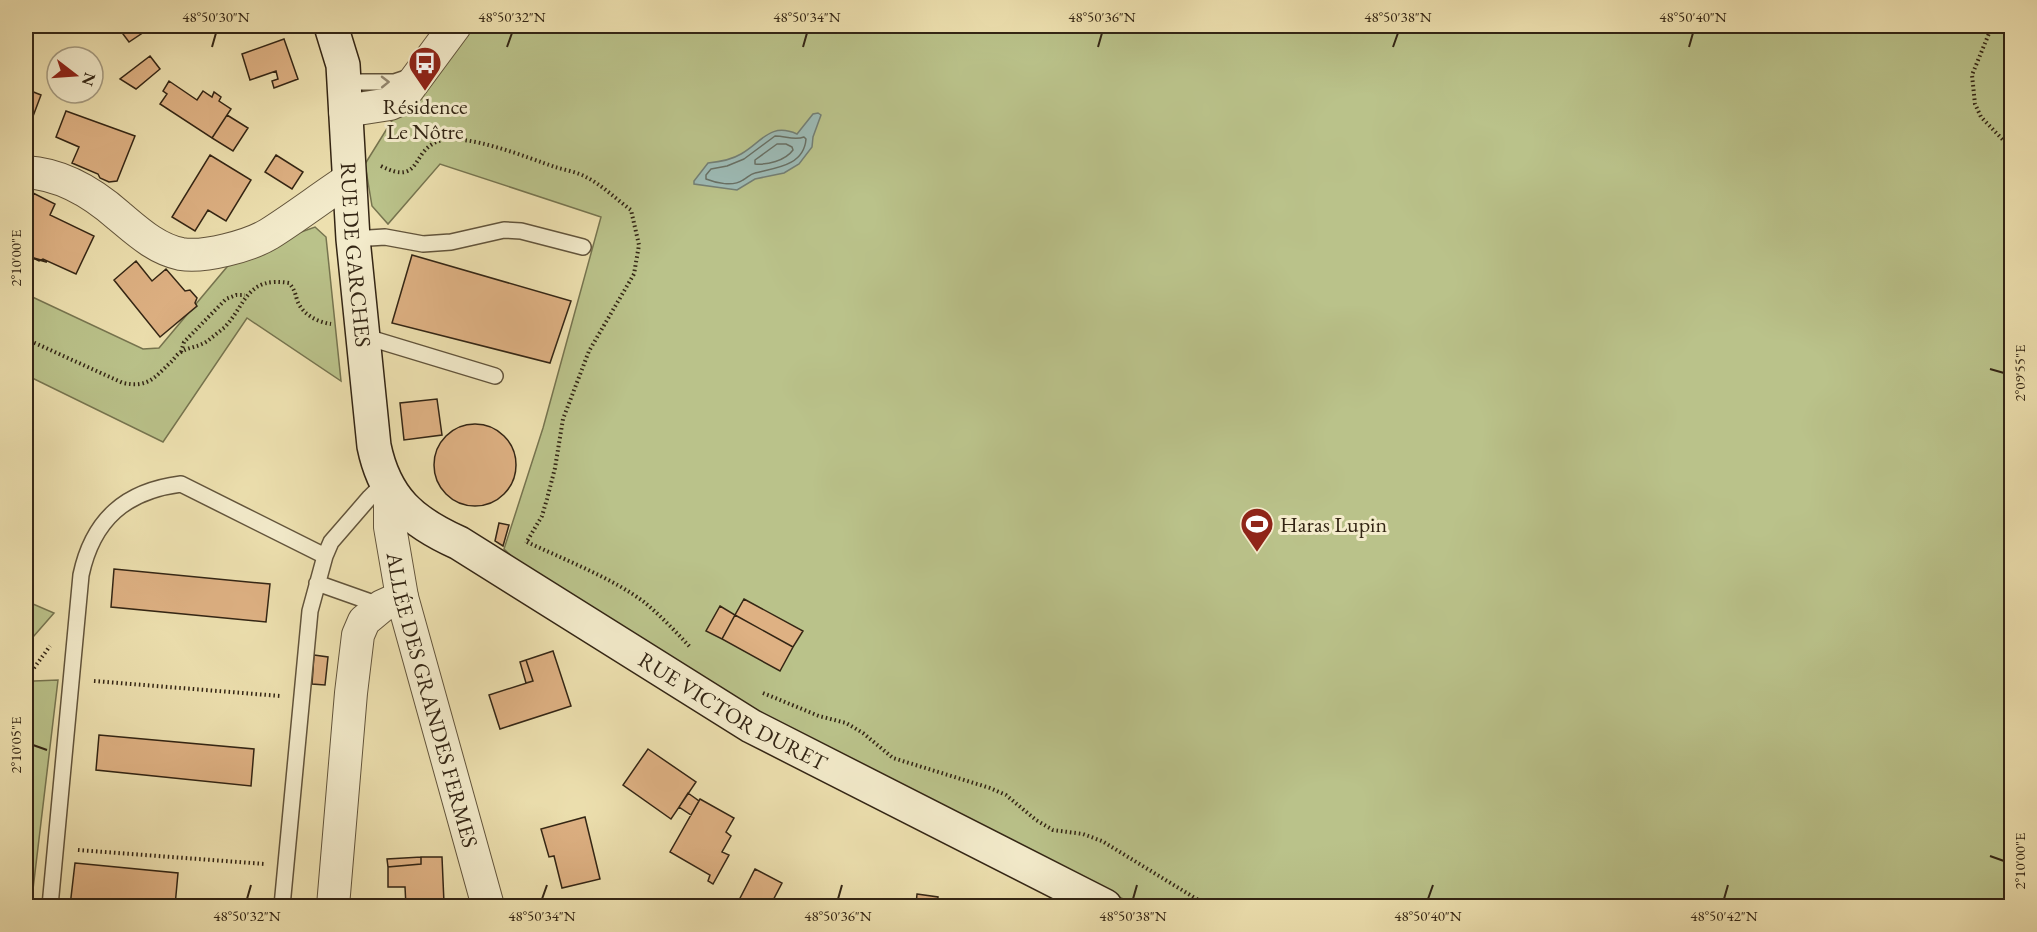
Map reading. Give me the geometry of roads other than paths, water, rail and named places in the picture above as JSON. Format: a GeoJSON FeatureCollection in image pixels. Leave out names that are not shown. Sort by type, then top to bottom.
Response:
{"type":"FeatureCollection","features":[{"type":"Feature","properties":{"kind":"street","name":"RUE DE GARCHES"},"geometry":{"type":"LineString","coordinates":[[331,26],[343,65],[353,238],[374,446],[381,474],[388,487]]}},
{"type":"Feature","properties":{"kind":"street"},"geometry":{"type":"LineString","coordinates":[[424,65],[435,43],[436,26]]}},
{"type":"Feature","properties":{"kind":"street"},"geometry":{"type":"LineString","coordinates":[[344,97],[390,104],[401,99],[455,26]]}},
{"type":"Feature","properties":{"kind":"street"},"geometry":{"type":"LineString","coordinates":[[26,172],[56,178],[83,189],[103,202],[143,236],[161,246],[181,254],[202,254],[227,249],[268,235],[348,171]]}},
{"type":"Feature","properties":{"kind":"street","name":"ALLÉE DES GRANDES FERMES"},"geometry":{"type":"LineString","coordinates":[[388,487],[392,601],[488,906]]}},
{"type":"Feature","properties":{"kind":"street","name":"RUE VICTOR DURET"},"geometry":{"type":"LineString","coordinates":[[388,487],[413,516],[429,528],[459,543],[751,726],[1105,906]]}},
{"type":"Feature","properties":{"kind":"street"},"geometry":{"type":"LineString","coordinates":[[333,906],[358,635],[364,621],[392,601]]}},
{"type":"Feature","properties":{"kind":"lane"},"geometry":{"type":"LineString","coordinates":[[353,238],[385,237],[423,244],[451,242],[504,230],[521,231],[584,247]]}},
{"type":"Feature","properties":{"kind":"lane"},"geometry":{"type":"LineString","coordinates":[[361,328],[495,376]]}},
{"type":"Feature","properties":{"kind":"lane"},"geometry":{"type":"LineString","coordinates":[[50,906],[81,575],[85,557],[102,524],[126,502],[140,494],[160,487],[181,484],[325,556]]}},
{"type":"Feature","properties":{"kind":"lane"},"geometry":{"type":"LineString","coordinates":[[282,906],[310,611],[317,583],[331,542],[370,497],[388,487]]}},
{"type":"Feature","properties":{"kind":"lane"},"geometry":{"type":"LineString","coordinates":[[317,583],[392,601]]}},
{"type":"Feature","properties":{"kind":"water"},"geometry":{"type":"Polygon","coordinates":[[[813,114],[821,115],[812,147],[799,164],[784,173],[755,179],[737,190],[694,184],[708,163],[737,156],[773,132],[780,130],[797,134],[813,114]]]}},
{"type":"Feature","properties":{"kind":"place","name":"Résidence Le Nôtre"},"geometry":{"type":"Point","coordinates":[425,92]}},
{"type":"Feature","properties":{"kind":"place","name":"Haras Lupin"},"geometry":{"type":"Point","coordinates":[1257,553]}}]}
